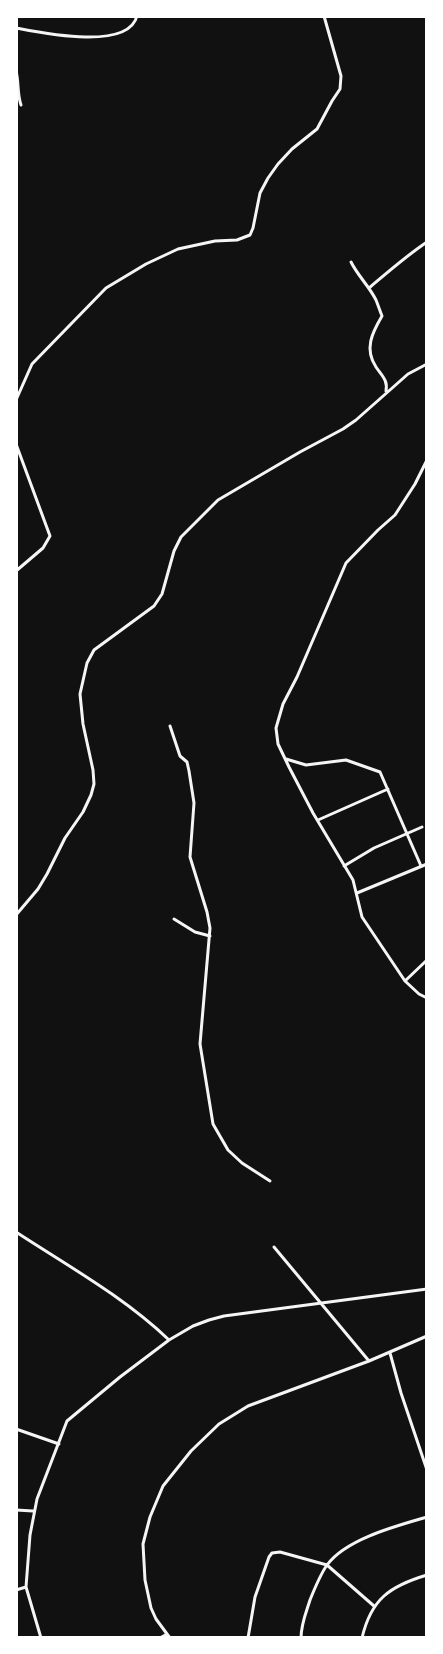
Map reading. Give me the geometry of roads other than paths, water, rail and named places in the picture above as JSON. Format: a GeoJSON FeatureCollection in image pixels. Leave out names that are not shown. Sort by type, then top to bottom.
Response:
{"type":"FeatureCollection","features":[{"type":"Feature","properties":{"kind":"street"},"geometry":{"type":"LineString","coordinates":[[16,28],[67,36],[104,36],[114,35],[130,28],[135,23],[137,16]]}},
{"type":"Feature","properties":{"kind":"street"},"geometry":{"type":"LineString","coordinates":[[16,400],[32,364],[106,288],[146,264],[178,248],[215,241],[237,240],[250,235],[260,193],[268,178],[292,149],[317,129],[340,89],[341,76],[324,16]]}},
{"type":"Feature","properties":{"kind":"street"},"geometry":{"type":"LineString","coordinates":[[16,71],[20,105]]}},
{"type":"Feature","properties":{"kind":"street"},"geometry":{"type":"LineString","coordinates":[[368,288],[400,261],[427,242]]}},
{"type":"Feature","properties":{"kind":"street"},"geometry":{"type":"LineString","coordinates":[[351,262],[357,274],[376,300],[382,316],[371,335],[370,353],[376,367],[386,380],[386,392]]}},
{"type":"Feature","properties":{"kind":"street"},"geometry":{"type":"LineString","coordinates":[[16,915],[48,874],[65,838],[84,812],[92,794],[94,784],[93,770],[82,724],[80,694],[87,663],[94,650],[154,606],[162,594],[174,552],[181,537],[218,500],[343,429],[356,420],[408,374],[427,364]]}},
{"type":"Feature","properties":{"kind":"street"},"geometry":{"type":"LineString","coordinates":[[16,444],[50,536],[43,548],[16,571]]}},
{"type":"Feature","properties":{"kind":"street"},"geometry":{"type":"LineString","coordinates":[[427,460],[415,484],[395,515],[346,563],[297,677],[278,716],[276,728],[278,744],[285,759],[353,880],[362,917],[405,981],[419,994],[427,998]]}},
{"type":"Feature","properties":{"kind":"street"},"geometry":{"type":"LineString","coordinates":[[170,726],[180,756],[187,762],[192,784],[194,803],[190,857],[207,912],[210,936],[200,1044],[213,1124],[228,1150],[247,1167],[270,1181]]}},
{"type":"Feature","properties":{"kind":"street"},"geometry":{"type":"LineString","coordinates":[[285,759],[306,765],[346,760],[380,772],[408,832],[421,866]]}},
{"type":"Feature","properties":{"kind":"street"},"geometry":{"type":"LineString","coordinates":[[318,820],[388,789]]}},
{"type":"Feature","properties":{"kind":"street"},"geometry":{"type":"LineString","coordinates":[[344,866],[374,848],[422,827]]}},
{"type":"Feature","properties":{"kind":"street"},"geometry":{"type":"LineString","coordinates":[[357,893],[427,864]]}},
{"type":"Feature","properties":{"kind":"street"},"geometry":{"type":"LineString","coordinates":[[174,919],[195,932],[210,936]]}},
{"type":"Feature","properties":{"kind":"street"},"geometry":{"type":"LineString","coordinates":[[405,981],[427,960]]}},
{"type":"Feature","properties":{"kind":"street"},"geometry":{"type":"LineString","coordinates":[[16,1232],[124,1303],[169,1340]]}},
{"type":"Feature","properties":{"kind":"street"},"geometry":{"type":"LineString","coordinates":[[274,1247],[369,1362]]}},
{"type":"Feature","properties":{"kind":"street"},"geometry":{"type":"LineString","coordinates":[[41,1638],[26,1587],[34,1511],[67,1421],[113,1382],[169,1340],[193,1326],[224,1316],[427,1289]]}},
{"type":"Feature","properties":{"kind":"street"},"geometry":{"type":"LineString","coordinates":[[160,1638],[168,1636],[151,1608],[145,1580],[143,1544],[150,1517],[163,1486],[170,1476],[207,1435],[248,1406],[369,1362],[427,1336]]}},
{"type":"Feature","properties":{"kind":"street"},"geometry":{"type":"LineString","coordinates":[[390,1353],[401,1393],[427,1470]]}},
{"type":"Feature","properties":{"kind":"street"},"geometry":{"type":"LineString","coordinates":[[16,1429],[58,1444]]}},
{"type":"Feature","properties":{"kind":"street"},"geometry":{"type":"LineString","coordinates":[[16,1510],[34,1511]]}},
{"type":"Feature","properties":{"kind":"street"},"geometry":{"type":"LineString","coordinates":[[301,1638],[301,1628],[312,1596],[327,1565],[342,1552],[376,1532],[427,1517]]}},
{"type":"Feature","properties":{"kind":"street"},"geometry":{"type":"LineString","coordinates":[[248,1638],[255,1597],[272,1553],[280,1552],[327,1565],[374,1606]]}},
{"type":"Feature","properties":{"kind":"street"},"geometry":{"type":"LineString","coordinates":[[362,1638],[365,1625],[374,1606],[385,1594],[414,1579],[427,1575]]}},
{"type":"Feature","properties":{"kind":"street"},"geometry":{"type":"LineString","coordinates":[[16,1590],[26,1587]]}}]}
